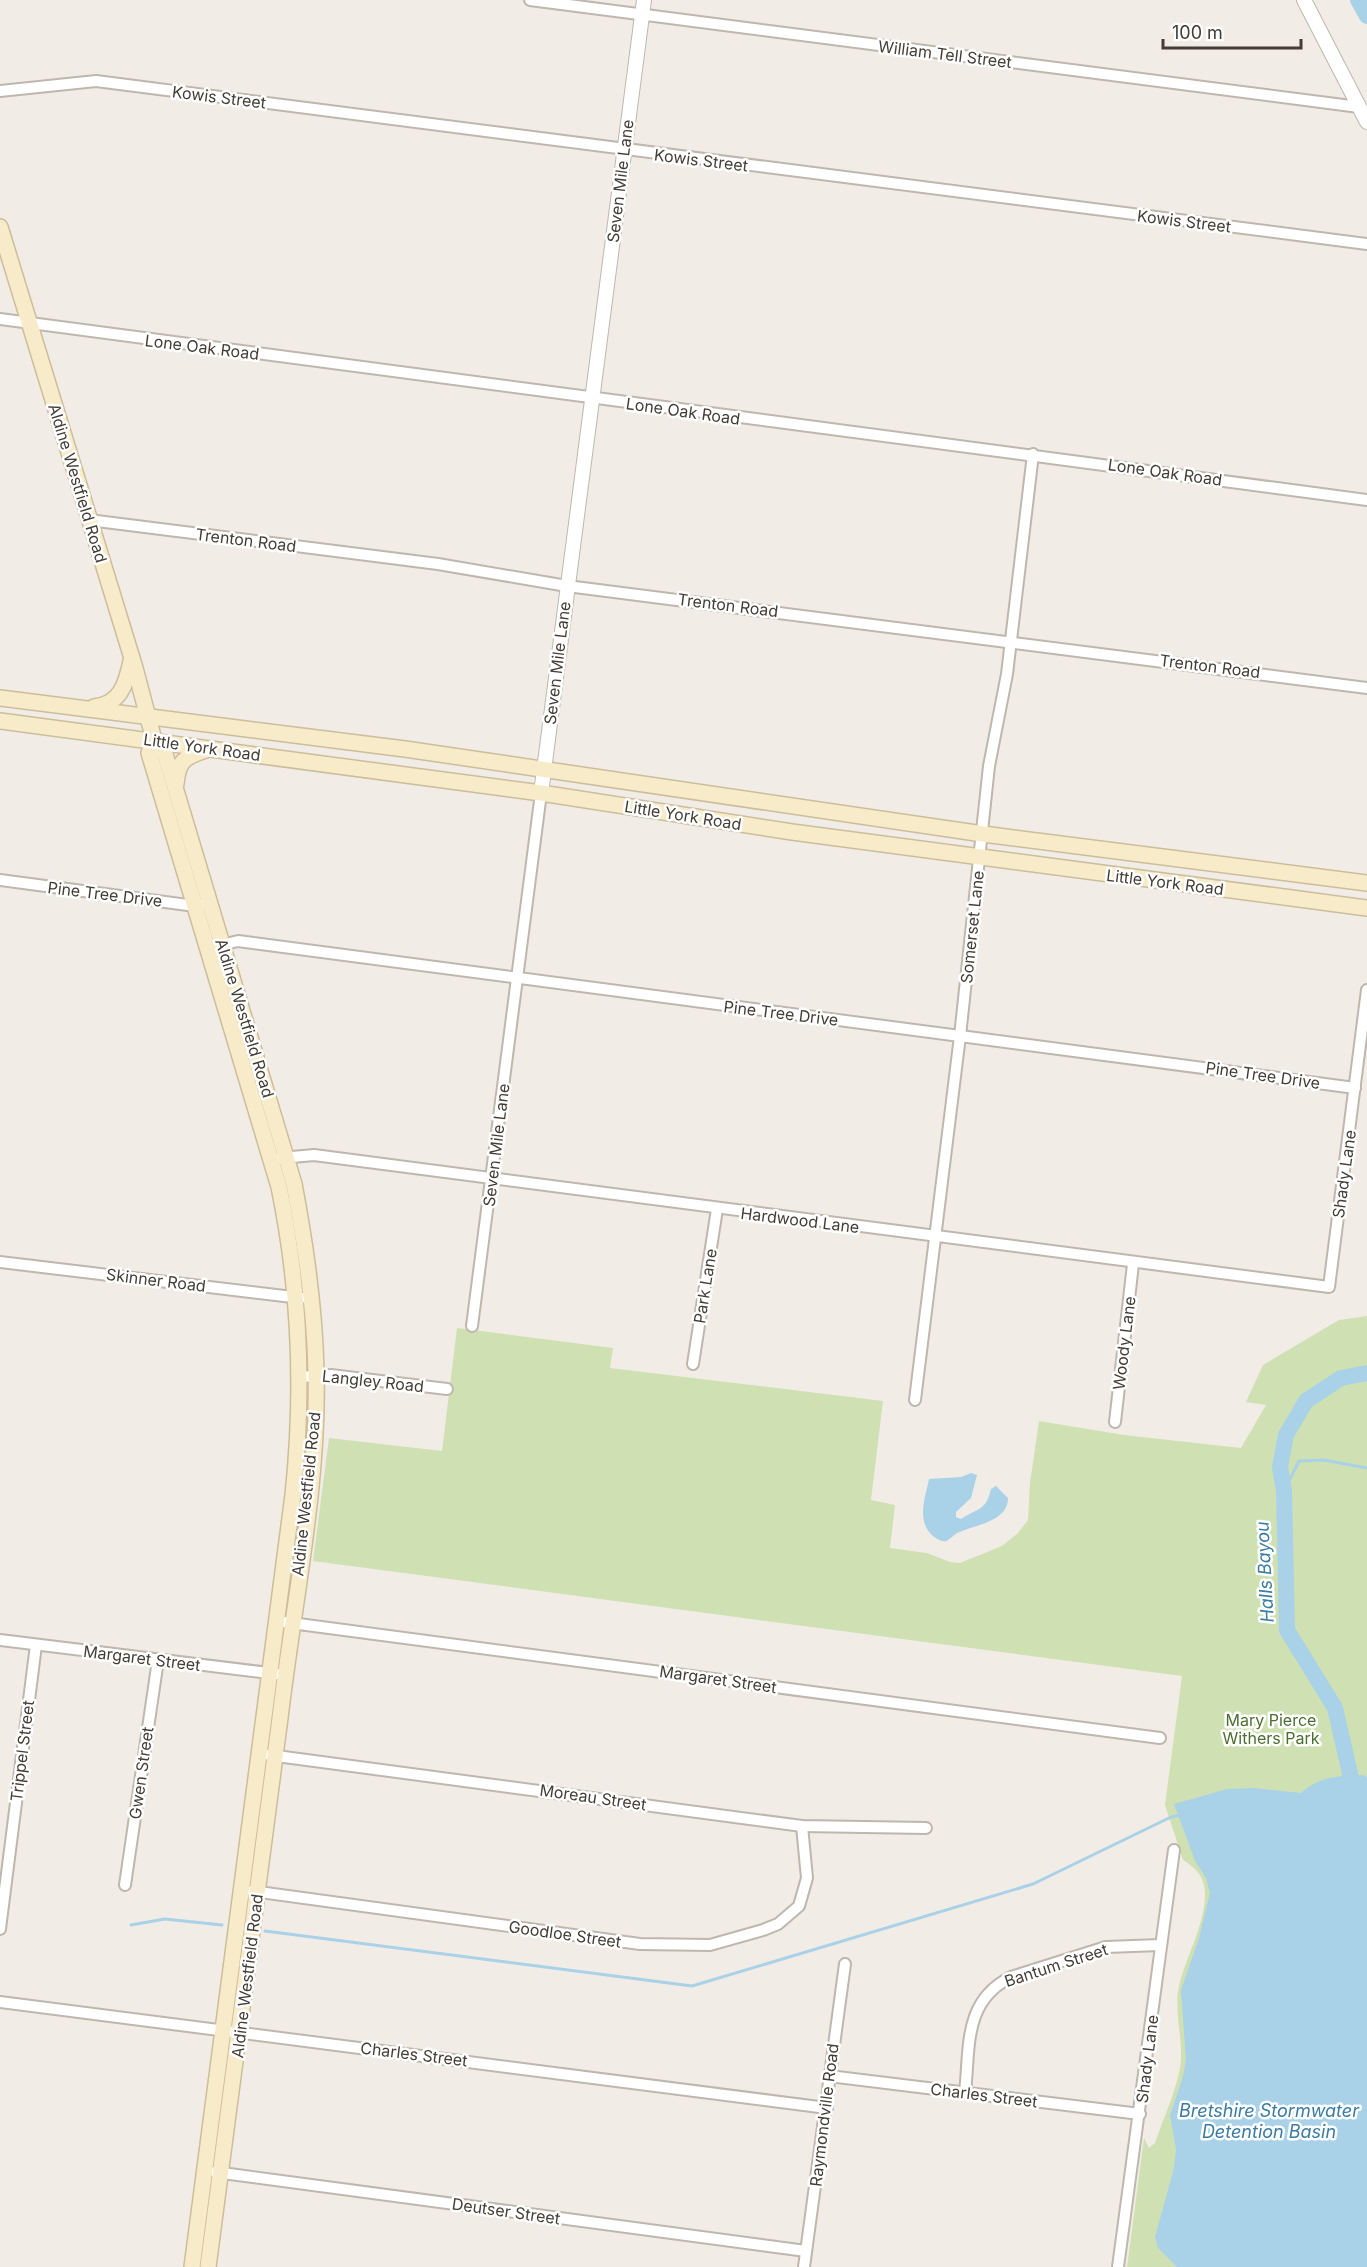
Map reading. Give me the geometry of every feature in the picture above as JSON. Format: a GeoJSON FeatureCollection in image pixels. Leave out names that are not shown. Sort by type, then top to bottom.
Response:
{"type":"FeatureCollection","features":[{"type":"Feature","properties":{"kind":"main road","name":"Aldine Westfield Road"},"geometry":{"type":"LineString","coordinates":[[0,227],[132,658],[154,740],[165,754],[210,902],[215,946]]}},
{"type":"Feature","properties":{"kind":"main road"},"geometry":{"type":"LineString","coordinates":[[84,709],[106,706],[117,698],[126,683],[132,658]]}},
{"type":"Feature","properties":{"kind":"main road","name":"Little York Road"},"geometry":{"type":"LineString","coordinates":[[0,698],[544,769],[982,834],[1367,883]]}},
{"type":"Feature","properties":{"kind":"main road","name":"Little York Road"},"geometry":{"type":"LineString","coordinates":[[0,722],[154,740],[541,793],[792,832],[1367,908]]}},
{"type":"Feature","properties":{"kind":"main road","name":"Aldine Westfield Road"},"geometry":{"type":"LineString","coordinates":[[154,740],[149,753],[195,906],[215,946],[279,1159],[291,1243],[315,1343],[316,1375],[315,1428],[301,1496],[268,1755],[259,1892],[233,2031],[213,2172],[192,2267]]}},
{"type":"Feature","properties":{"kind":"main road"},"geometry":{"type":"LineString","coordinates":[[176,790],[178,768],[183,760],[209,749]]}},
{"type":"Feature","properties":{"kind":"main road","name":"Aldine Westfield Road"},"geometry":{"type":"LineString","coordinates":[[301,1496],[299,1344],[303,1298]]}},
{"type":"Feature","properties":{"kind":"main road"},"geometry":{"type":"LineString","coordinates":[[299,1344],[315,1343]]}},
{"type":"Feature","properties":{"kind":"main road","name":"Aldine Westfield Road"},"geometry":{"type":"LineString","coordinates":[[233,2031],[242,1890],[268,1755]]}},
{"type":"Feature","properties":{"kind":"main road","name":"Aldine Westfield Road"},"geometry":{"type":"LineString","coordinates":[[208,2267],[213,2172]]}},
{"type":"Feature","properties":{"kind":"street","name":"William Tell Street"},"geometry":{"type":"LineString","coordinates":[[530,0],[1359,107]]}},
{"type":"Feature","properties":{"kind":"street","name":"Seven Mile Lane"},"geometry":{"type":"LineString","coordinates":[[472,1326],[644,0]]}},
{"type":"Feature","properties":{"kind":"street"},"geometry":{"type":"LineString","coordinates":[[1304,0],[1367,122]]}},
{"type":"Feature","properties":{"kind":"street","name":"Kowis Street"},"geometry":{"type":"LineString","coordinates":[[0,91],[96,81],[1367,244]]}},
{"type":"Feature","properties":{"kind":"street","name":"Lone Oak Road"},"geometry":{"type":"LineString","coordinates":[[0,319],[1367,500]]}},
{"type":"Feature","properties":{"kind":"street","name":"Somerset Lane"},"geometry":{"type":"LineString","coordinates":[[915,1400],[960,1036],[991,750],[1011,640],[1033,454]]}},
{"type":"Feature","properties":{"kind":"street","name":"Trenton Road"},"geometry":{"type":"LineString","coordinates":[[89,520],[438,564],[567,586],[1011,640],[1367,688]]}},
{"type":"Feature","properties":{"kind":"street","name":"Pine Tree Drive"},"geometry":{"type":"LineString","coordinates":[[0,880],[195,906],[210,902]]}},
{"type":"Feature","properties":{"kind":"street","name":"Pine Tree Drive"},"geometry":{"type":"LineString","coordinates":[[215,946],[238,941],[1355,1088]]}},
{"type":"Feature","properties":{"kind":"street","name":"Shady Lane"},"geometry":{"type":"LineString","coordinates":[[1329,1287],[1367,990]]}},
{"type":"Feature","properties":{"kind":"street","name":"Hardwood Lane"},"geometry":{"type":"LineString","coordinates":[[279,1159],[314,1155],[1133,1264],[1329,1287]]}},
{"type":"Feature","properties":{"kind":"street","name":"Park Lane"},"geometry":{"type":"LineString","coordinates":[[693,1364],[717,1209]]}},
{"type":"Feature","properties":{"kind":"street","name":"Skinner Road"},"geometry":{"type":"LineString","coordinates":[[0,1262],[303,1298]]}},
{"type":"Feature","properties":{"kind":"street","name":"Woody Lane"},"geometry":{"type":"LineString","coordinates":[[1115,1422],[1133,1264]]}},
{"type":"Feature","properties":{"kind":"street","name":"Langley Road"},"geometry":{"type":"LineString","coordinates":[[300,1377],[316,1375],[447,1389]]}},
{"type":"Feature","properties":{"kind":"street","name":"Margaret Street"},"geometry":{"type":"LineString","coordinates":[[284,1622],[1160,1738]]}},
{"type":"Feature","properties":{"kind":"street","name":"Margaret Street"},"geometry":{"type":"LineString","coordinates":[[0,1640],[277,1674]]}},
{"type":"Feature","properties":{"kind":"street","name":"Trippel Street"},"geometry":{"type":"LineString","coordinates":[[0,1929],[36,1645]]}},
{"type":"Feature","properties":{"kind":"street","name":"Gwen Street"},"geometry":{"type":"LineString","coordinates":[[125,1886],[158,1660]]}},
{"type":"Feature","properties":{"kind":"street","name":"Moreau Street"},"geometry":{"type":"LineString","coordinates":[[268,1755],[802,1827],[926,1828]]}},
{"type":"Feature","properties":{"kind":"street","name":"Goodloe Street"},"geometry":{"type":"LineString","coordinates":[[242,1890],[640,1944],[710,1945],[778,1924],[799,1906],[807,1878],[802,1827]]}},
{"type":"Feature","properties":{"kind":"street","name":"Shady Lane"},"geometry":{"type":"LineString","coordinates":[[1118,2267],[1174,1850]]}},
{"type":"Feature","properties":{"kind":"street","name":"Bantum Street"},"geometry":{"type":"LineString","coordinates":[[965,2093],[975,2012],[987,1992],[997,1984],[1011,1977],[1106,1947],[1160,1945]]}},
{"type":"Feature","properties":{"kind":"street","name":"Raymondville Road"},"geometry":{"type":"LineString","coordinates":[[804,2267],[845,1964]]}},
{"type":"Feature","properties":{"kind":"street","name":"Charles Street"},"geometry":{"type":"LineString","coordinates":[[0,2001],[827,2108]]}},
{"type":"Feature","properties":{"kind":"street","name":"Charles Street"},"geometry":{"type":"LineString","coordinates":[[829,2076],[1140,2114]]}},
{"type":"Feature","properties":{"kind":"street","name":"Deutser Street"},"geometry":{"type":"LineString","coordinates":[[213,2172],[806,2251]]}},
{"type":"Feature","properties":{"kind":"green space","name":"Mary Pierce Withers Park"},"geometry":{"type":"Polygon","coordinates":[[[1367,1316],[1367,2267],[1127,2267],[1144,2138],[1149,2148],[1155,2143],[1175,2089],[1180,2067],[1181,2050],[1177,2004],[1179,1986],[1199,1927],[1204,1904],[1203,1881],[1195,1869],[1183,1860],[1165,1805],[1182,1676],[313,1561],[329,1438],[442,1451],[457,1328],[613,1348],[610,1368],[883,1401],[871,1500],[895,1505],[890,1548],[927,1553],[950,1562],[960,1563],[1002,1546],[1018,1533],[1028,1520],[1030,1483],[1039,1421],[1124,1435],[1241,1448],[1266,1405],[1246,1402],[1263,1365],[1339,1320],[1367,1316]]]}},
{"type":"Feature","properties":{"kind":"water"},"geometry":{"type":"Polygon","coordinates":[[[971,1473],[977,1475],[971,1498],[956,1512],[956,1517],[961,1519],[984,1505],[991,1489],[996,1486],[1008,1498],[1007,1506],[989,1522],[957,1533],[949,1540],[939,1540],[928,1530],[923,1517],[929,1479],[961,1477],[971,1473]]]}},
{"type":"Feature","properties":{"kind":"water","name":"Bretshire Stormwater Detention Basin"},"geometry":{"type":"Polygon","coordinates":[[[1363,1775],[1367,1777],[1367,2267],[1177,2267],[1158,2248],[1155,2237],[1174,2168],[1176,2149],[1170,2115],[1186,2060],[1181,1990],[1199,1938],[1210,1893],[1206,1878],[1195,1861],[1174,1804],[1227,1789],[1253,1788],[1301,1793],[1322,1780],[1363,1775]]]}},
{"type":"Feature","properties":{"kind":"waterway","name":"Halls Bayou"},"geometry":{"type":"LineString","coordinates":[[1358,0],[1367,16]]}},
{"type":"Feature","properties":{"kind":"waterway","name":"Halls Bayou"},"geometry":{"type":"LineString","coordinates":[[1355,1795],[1335,1708],[1287,1630],[1284,1491],[1280,1467],[1286,1435],[1306,1401],[1341,1378],[1367,1373]]}},
{"type":"Feature","properties":{"kind":"waterway"},"geometry":{"type":"LineString","coordinates":[[1284,1491],[1299,1461],[1324,1460],[1367,1468]]}},
{"type":"Feature","properties":{"kind":"waterway"},"geometry":{"type":"LineString","coordinates":[[265,1931],[692,1986],[1033,1884],[1171,1817],[1180,1815]]}},
{"type":"Feature","properties":{"kind":"waterway"},"geometry":{"type":"LineString","coordinates":[[131,1925],[165,1919],[222,1925]]}}]}
